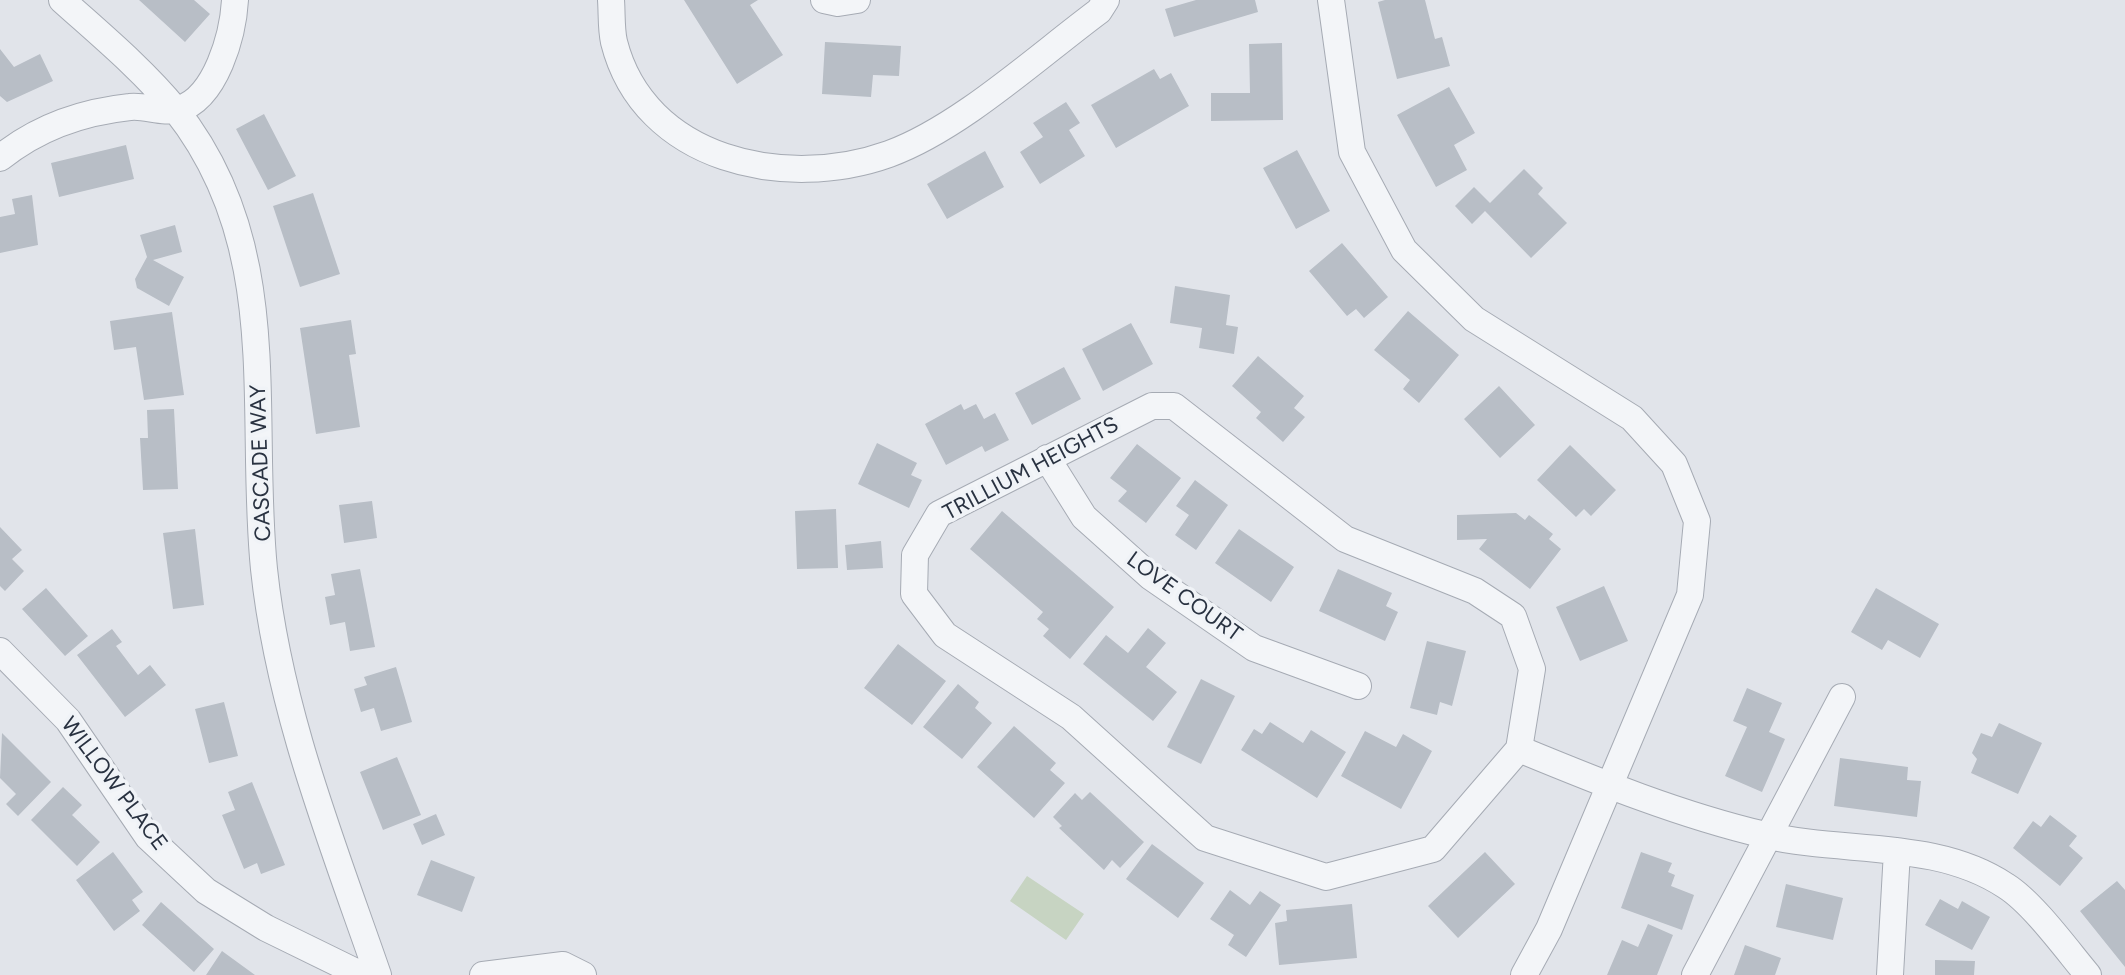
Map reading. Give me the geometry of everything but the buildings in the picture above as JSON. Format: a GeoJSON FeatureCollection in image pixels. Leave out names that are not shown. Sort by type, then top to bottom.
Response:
{"type":"FeatureCollection","features":[{"type":"Feature","properties":{"kind":"street","name":"CASCADE WAY"},"geometry":{"type":"LineString","coordinates":[[62,0],[126,57],[176,110],[224,194],[244,246],[254,305],[258,361],[264,568],[279,666],[307,776],[378,975]]}},
{"type":"Feature","properties":{"kind":"street"},"geometry":{"type":"LineString","coordinates":[[0,158],[66,119],[132,106],[176,110],[194,102],[213,78],[234,14],[235,0]]}},
{"type":"Feature","properties":{"kind":"street"},"geometry":{"type":"LineString","coordinates":[[611,0],[614,43],[639,96],[684,140],[748,166],[810,171],[888,154],[950,123],[1099,11],[1106,0]]}},
{"type":"Feature","properties":{"kind":"street"},"geometry":{"type":"LineString","coordinates":[[824,0],[838,3],[857,0]]}},
{"type":"Feature","properties":{"kind":"street"},"geometry":{"type":"LineString","coordinates":[[1331,0],[1352,152],[1404,250],[1474,319],[1632,418],[1674,464],[1697,521],[1690,595],[1549,929],[1524,975]]}},
{"type":"Feature","properties":{"kind":"street","name":"TRILLIUM HEIGHTS"},"geometry":{"type":"LineString","coordinates":[[1152,406],[1174,406],[1345,539],[1475,591],[1513,616],[1532,669],[1519,749],[1433,849],[1326,877],[1205,838],[1071,717],[945,635],[914,594],[915,555],[939,514],[1152,406]]}},
{"type":"Feature","properties":{"kind":"street","name":"LOVE COURT"},"geometry":{"type":"LineString","coordinates":[[1047,458],[1084,517],[1151,577],[1254,648],[1358,686]]}},
{"type":"Feature","properties":{"kind":"street","name":"WILLOW PLACE"},"geometry":{"type":"LineString","coordinates":[[0,651],[68,720],[148,837],[206,891],[266,928],[362,975]]}},
{"type":"Feature","properties":{"kind":"street"},"geometry":{"type":"LineString","coordinates":[[1695,975],[1842,697]]}},
{"type":"Feature","properties":{"kind":"street"},"geometry":{"type":"LineString","coordinates":[[1519,749],[1611,787],[1767,835],[1897,851],[1957,864],[2007,886],[2088,975]]}},
{"type":"Feature","properties":{"kind":"street"},"geometry":{"type":"LineString","coordinates":[[1890,975],[1897,851]]}},
{"type":"Feature","properties":{"kind":"street"},"geometry":{"type":"LineString","coordinates":[[483,975],[563,965],[583,975]]}},
{"type":"Feature","properties":{"kind":"green space"},"geometry":{"type":"Polygon","coordinates":[[[1027,876],[1084,914],[1066,940],[1010,901],[1027,876]]]}}]}
